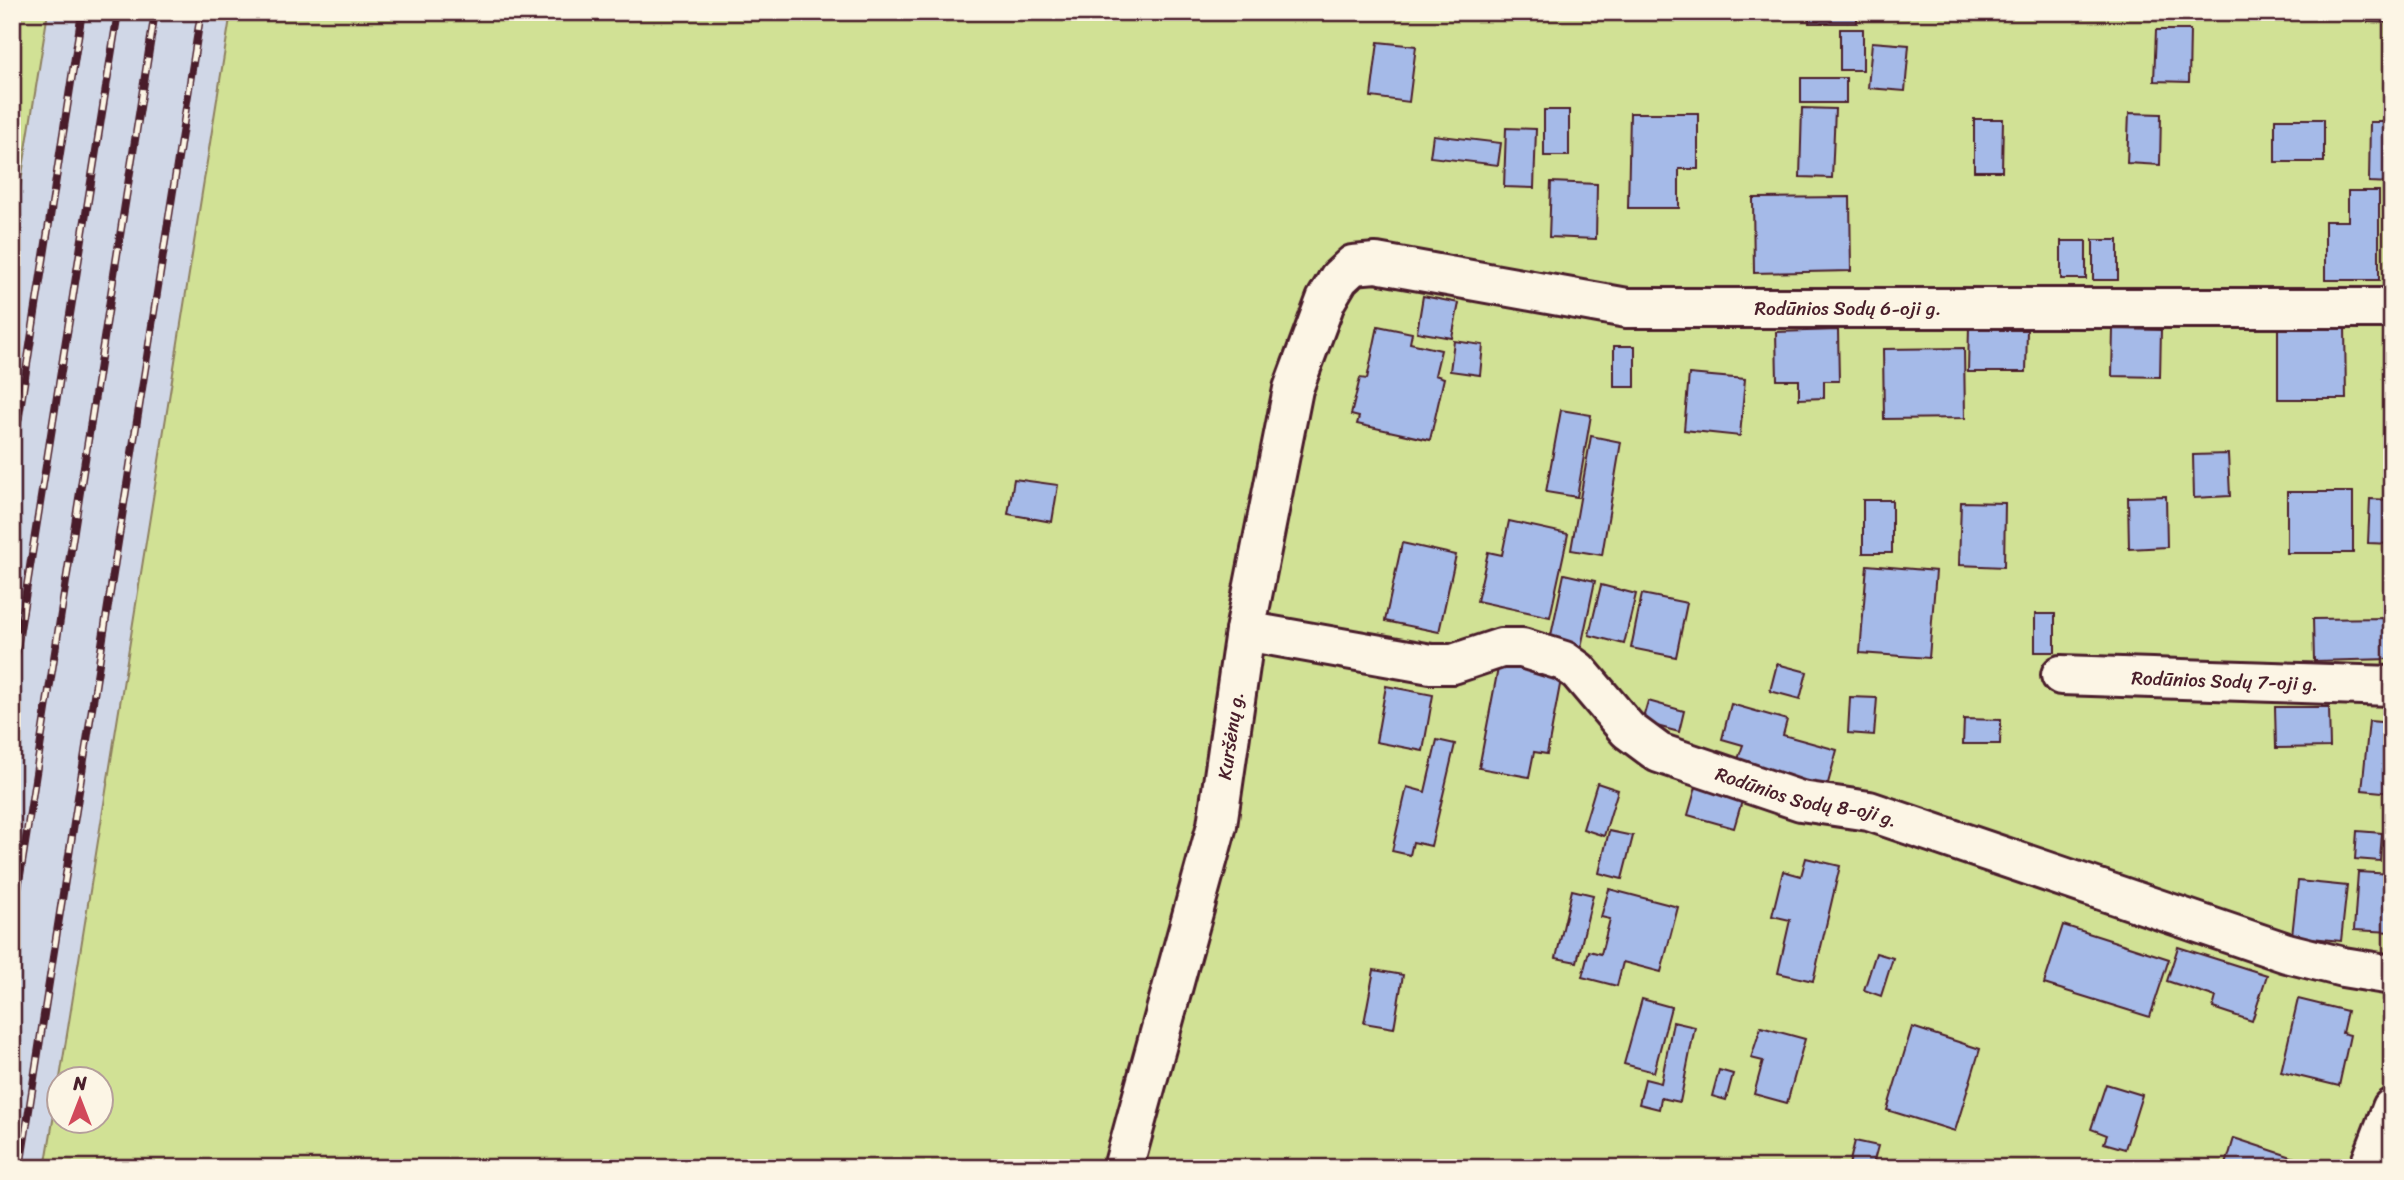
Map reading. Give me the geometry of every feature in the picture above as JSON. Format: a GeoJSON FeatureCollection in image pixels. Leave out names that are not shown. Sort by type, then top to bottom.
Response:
{"type":"FeatureCollection","features":[{"type":"Feature","properties":{"kind":"street","name":"Rodūnios Sodų 6-oji g."},"geometry":{"type":"LineString","coordinates":[[1326,300],[1339,278],[1353,265],[1376,263],[1627,308],[2392,307]]}},
{"type":"Feature","properties":{"kind":"street","name":"Kuršėnų g."},"geometry":{"type":"LineString","coordinates":[[1123,1168],[1217,825],[1245,631],[1293,389],[1326,300]]}},
{"type":"Feature","properties":{"kind":"street","name":"Rodūnios Sodų 8-oji g."},"geometry":{"type":"LineString","coordinates":[[1245,631],[1431,664],[1453,664],[1501,649],[1522,649],[1554,657],[1578,671],[1628,730],[1659,753],[1801,801],[1869,811],[2287,953],[2343,967],[2392,975]]}},
{"type":"Feature","properties":{"kind":"street","name":"Rodūnios Sodų 7-oji g."},"geometry":{"type":"LineString","coordinates":[[2061,675],[2392,685]]}},
{"type":"Feature","properties":{"kind":"street"},"geometry":{"type":"LineString","coordinates":[[2369,1168],[2392,1108]]}},
{"type":"Feature","properties":{"kind":"shaded area"},"geometry":{"type":"Polygon","coordinates":[[[48,12],[231,12],[62,1064],[46,1064],[46,1134],[50,1134],[45,1168],[12,1168],[12,237],[48,12]]]}},
{"type":"Feature","properties":{"kind":"green space"},"geometry":{"type":"Polygon","coordinates":[[[12,12],[48,12],[12,237],[12,12]]]}},
{"type":"Feature","properties":{"kind":"green space"},"geometry":{"type":"Polygon","coordinates":[[[231,12],[2392,12],[2392,1168],[45,1168],[51,1134],[116,1134],[116,1064],[62,1064],[231,12]]]}},
{"type":"Feature","properties":{"kind":"building"},"geometry":{"type":"Polygon","coordinates":[[[1809,12],[1857,12],[1857,23],[1809,23],[1809,12]]]}},
{"type":"Feature","properties":{"kind":"building"},"geometry":{"type":"Polygon","coordinates":[[[2368,12],[2392,12],[2392,23],[2368,22],[2368,12]]]}},
{"type":"Feature","properties":{"kind":"building"},"geometry":{"type":"Polygon","coordinates":[[[1840,29],[1863,29],[1863,70],[1840,70],[1840,29]]]}},
{"type":"Feature","properties":{"kind":"building"},"geometry":{"type":"Polygon","coordinates":[[[2156,30],[2190,30],[2189,82],[2154,81],[2156,30]]]}},
{"type":"Feature","properties":{"kind":"building"},"geometry":{"type":"Polygon","coordinates":[[[1378,42],[1416,46],[1409,102],[1371,97],[1378,42]]]}},
{"type":"Feature","properties":{"kind":"building"},"geometry":{"type":"Polygon","coordinates":[[[1872,42],[1909,45],[1905,91],[1868,88],[1872,42]]]}},
{"type":"Feature","properties":{"kind":"building"},"geometry":{"type":"Polygon","coordinates":[[[1801,78],[1846,78],[1846,103],[1801,103],[1801,78]]]}},
{"type":"Feature","properties":{"kind":"building"},"geometry":{"type":"Polygon","coordinates":[[[1802,108],[1835,109],[1832,178],[1800,177],[1802,108]]]}},
{"type":"Feature","properties":{"kind":"building"},"geometry":{"type":"Polygon","coordinates":[[[1544,110],[1569,110],[1569,156],[1544,156],[1544,110]]]}},
{"type":"Feature","properties":{"kind":"building"},"geometry":{"type":"Polygon","coordinates":[[[1630,113],[1698,113],[1698,169],[1679,169],[1679,208],[1628,208],[1630,113]]]}},
{"type":"Feature","properties":{"kind":"building"},"geometry":{"type":"Polygon","coordinates":[[[2129,113],[2161,114],[2160,165],[2127,163],[2129,113]]]}},
{"type":"Feature","properties":{"kind":"building"},"geometry":{"type":"Polygon","coordinates":[[[1974,119],[2003,119],[2002,171],[1974,171],[1974,119]]]}},
{"type":"Feature","properties":{"kind":"building"},"geometry":{"type":"Polygon","coordinates":[[[2275,119],[2324,119],[2324,162],[2275,162],[2275,119]]]}},
{"type":"Feature","properties":{"kind":"building"},"geometry":{"type":"Polygon","coordinates":[[[2370,122],[2392,122],[2392,183],[2369,182],[2370,122]]]}},
{"type":"Feature","properties":{"kind":"building"},"geometry":{"type":"Polygon","coordinates":[[[1506,128],[1536,129],[1534,188],[1504,187],[1506,128]]]}},
{"type":"Feature","properties":{"kind":"building"},"geometry":{"type":"Polygon","coordinates":[[[1433,135],[1501,143],[1498,165],[1430,157],[1433,135]]]}},
{"type":"Feature","properties":{"kind":"building"},"geometry":{"type":"Polygon","coordinates":[[[1551,182],[1597,184],[1596,239],[1549,237],[1551,182]]]}},
{"type":"Feature","properties":{"kind":"building"},"geometry":{"type":"Polygon","coordinates":[[[2348,191],[2379,191],[2379,280],[2325,280],[2325,221],[2348,221],[2348,191]]]}},
{"type":"Feature","properties":{"kind":"building"},"geometry":{"type":"Polygon","coordinates":[[[1850,197],[1851,271],[1754,273],[1753,198],[1850,197]]]}},
{"type":"Feature","properties":{"kind":"building"},"geometry":{"type":"Polygon","coordinates":[[[2093,240],[2118,240],[2118,280],[2093,280],[2093,240]]]}},
{"type":"Feature","properties":{"kind":"building"},"geometry":{"type":"Polygon","coordinates":[[[2061,241],[2086,241],[2086,279],[2061,279],[2061,241]]]}},
{"type":"Feature","properties":{"kind":"building"},"geometry":{"type":"Polygon","coordinates":[[[1423,296],[1459,303],[1452,338],[1417,332],[1423,296]]]}},
{"type":"Feature","properties":{"kind":"building"},"geometry":{"type":"Polygon","coordinates":[[[1969,325],[2000,325],[2000,330],[2027,330],[2026,372],[1968,372],[1969,325]]]}},
{"type":"Feature","properties":{"kind":"building"},"geometry":{"type":"Polygon","coordinates":[[[1378,326],[1412,333],[1410,343],[1441,350],[1435,375],[1444,378],[1430,440],[1357,424],[1359,417],[1351,415],[1360,378],[1367,379],[1378,326]]]}},
{"type":"Feature","properties":{"kind":"building"},"geometry":{"type":"Polygon","coordinates":[[[2345,326],[2346,399],[2278,399],[2278,327],[2345,326]]]}},
{"type":"Feature","properties":{"kind":"building"},"geometry":{"type":"Polygon","coordinates":[[[2113,329],[2161,330],[2160,377],[2112,376],[2113,329]]]}},
{"type":"Feature","properties":{"kind":"building"},"geometry":{"type":"Polygon","coordinates":[[[1838,330],[1839,381],[1824,381],[1824,398],[1799,399],[1799,380],[1777,380],[1776,332],[1838,330]]]}},
{"type":"Feature","properties":{"kind":"building"},"geometry":{"type":"Polygon","coordinates":[[[1454,341],[1483,345],[1480,375],[1450,371],[1454,341]]]}},
{"type":"Feature","properties":{"kind":"building"},"geometry":{"type":"Polygon","coordinates":[[[1614,346],[1635,346],[1635,387],[1614,387],[1614,346]]]}},
{"type":"Feature","properties":{"kind":"building"},"geometry":{"type":"Polygon","coordinates":[[[1964,348],[1965,418],[1884,419],[1883,349],[1964,348]]]}},
{"type":"Feature","properties":{"kind":"building"},"geometry":{"type":"Polygon","coordinates":[[[1689,374],[1745,379],[1740,436],[1684,430],[1689,374]]]}},
{"type":"Feature","properties":{"kind":"building"},"geometry":{"type":"Polygon","coordinates":[[[1561,410],[1591,415],[1577,497],[1546,492],[1561,410]]]}},
{"type":"Feature","properties":{"kind":"building"},"geometry":{"type":"Polygon","coordinates":[[[1591,436],[1621,442],[1602,555],[1571,550],[1591,436]]]}},
{"type":"Feature","properties":{"kind":"building"},"geometry":{"type":"Polygon","coordinates":[[[2228,454],[2230,496],[2194,498],[2193,455],[2228,454]]]}},
{"type":"Feature","properties":{"kind":"building"},"geometry":{"type":"Polygon","coordinates":[[[1014,479],[1058,485],[1052,522],[1008,514],[1014,479]]]}},
{"type":"Feature","properties":{"kind":"building"},"geometry":{"type":"Polygon","coordinates":[[[2287,492],[2353,492],[2353,553],[2287,553],[2287,492]]]}},
{"type":"Feature","properties":{"kind":"building"},"geometry":{"type":"Polygon","coordinates":[[[2166,496],[2167,547],[2129,549],[2128,497],[2166,496]]]}},
{"type":"Feature","properties":{"kind":"building"},"geometry":{"type":"Polygon","coordinates":[[[2370,499],[2392,500],[2392,544],[2368,543],[2370,499]]]}},
{"type":"Feature","properties":{"kind":"building"},"geometry":{"type":"Polygon","coordinates":[[[1863,500],[1892,500],[1892,553],[1863,553],[1863,500]]]}},
{"type":"Feature","properties":{"kind":"building"},"geometry":{"type":"Polygon","coordinates":[[[1961,502],[2005,503],[2004,567],[1959,565],[1961,502]]]}},
{"type":"Feature","properties":{"kind":"building"},"geometry":{"type":"Polygon","coordinates":[[[1509,521],[1568,534],[1550,617],[1477,601],[1488,552],[1502,555],[1509,521]]]}},
{"type":"Feature","properties":{"kind":"building"},"geometry":{"type":"Polygon","coordinates":[[[1402,543],[1456,555],[1439,632],[1385,621],[1402,543]]]}},
{"type":"Feature","properties":{"kind":"building"},"geometry":{"type":"Polygon","coordinates":[[[1867,565],[1936,571],[1929,658],[1860,653],[1867,565]]]}},
{"type":"Feature","properties":{"kind":"building"},"geometry":{"type":"Polygon","coordinates":[[[1564,574],[1595,581],[1580,652],[1549,645],[1564,574]]]}},
{"type":"Feature","properties":{"kind":"building"},"geometry":{"type":"Polygon","coordinates":[[[1601,585],[1636,594],[1624,644],[1589,635],[1601,585]]]}},
{"type":"Feature","properties":{"kind":"building"},"geometry":{"type":"Polygon","coordinates":[[[1642,594],[1687,603],[1676,657],[1631,648],[1642,594]]]}},
{"type":"Feature","properties":{"kind":"building"},"geometry":{"type":"Polygon","coordinates":[[[2035,614],[2055,614],[2055,652],[2035,652],[2035,614]]]}},
{"type":"Feature","properties":{"kind":"building"},"geometry":{"type":"Polygon","coordinates":[[[2389,618],[2390,659],[2314,661],[2313,619],[2389,618]]]}},
{"type":"Feature","properties":{"kind":"building"},"geometry":{"type":"Polygon","coordinates":[[[1500,658],[1563,669],[1547,754],[1534,752],[1529,777],[1479,768],[1500,658]]]}},
{"type":"Feature","properties":{"kind":"building"},"geometry":{"type":"Polygon","coordinates":[[[1777,664],[1807,672],[1800,699],[1770,691],[1777,664]]]}},
{"type":"Feature","properties":{"kind":"building"},"geometry":{"type":"Polygon","coordinates":[[[1386,686],[1433,695],[1423,751],[1376,742],[1386,686]]]}},
{"type":"Feature","properties":{"kind":"building"},"geometry":{"type":"Polygon","coordinates":[[[1850,697],[1877,698],[1874,735],[1848,733],[1850,697]]]}},
{"type":"Feature","properties":{"kind":"building"},"geometry":{"type":"Polygon","coordinates":[[[1648,701],[1684,711],[1679,732],[1642,722],[1648,701]]]}},
{"type":"Feature","properties":{"kind":"building"},"geometry":{"type":"Polygon","coordinates":[[[1731,704],[1787,720],[1783,735],[1837,750],[1827,787],[1737,762],[1743,745],[1722,739],[1731,704]]]}},
{"type":"Feature","properties":{"kind":"building"},"geometry":{"type":"Polygon","coordinates":[[[2275,707],[2329,707],[2330,747],[2276,748],[2275,707]]]}},
{"type":"Feature","properties":{"kind":"building"},"geometry":{"type":"Polygon","coordinates":[[[1964,719],[2001,720],[2000,744],[1963,744],[1964,719]]]}},
{"type":"Feature","properties":{"kind":"building"},"geometry":{"type":"Polygon","coordinates":[[[2369,721],[2392,723],[2392,793],[2362,790],[2369,721]]]}},
{"type":"Feature","properties":{"kind":"building"},"geometry":{"type":"Polygon","coordinates":[[[1437,740],[1455,744],[1431,846],[1413,842],[1410,855],[1392,851],[1407,787],[1425,792],[1437,740]]]}},
{"type":"Feature","properties":{"kind":"building"},"geometry":{"type":"Polygon","coordinates":[[[1597,783],[1618,790],[1604,836],[1583,829],[1597,783]]]}},
{"type":"Feature","properties":{"kind":"building"},"geometry":{"type":"Polygon","coordinates":[[[1696,787],[1742,801],[1734,828],[1688,815],[1696,787]]]}},
{"type":"Feature","properties":{"kind":"building"},"geometry":{"type":"Polygon","coordinates":[[[1609,831],[1633,836],[1622,879],[1599,873],[1609,831]]]}},
{"type":"Feature","properties":{"kind":"building"},"geometry":{"type":"Polygon","coordinates":[[[2357,831],[2382,833],[2380,861],[2355,859],[2357,831]]]}},
{"type":"Feature","properties":{"kind":"building"},"geometry":{"type":"Polygon","coordinates":[[[1806,858],[1840,866],[1813,981],[1778,973],[1790,920],[1772,916],[1783,871],[1801,876],[1806,858]]]}},
{"type":"Feature","properties":{"kind":"building"},"geometry":{"type":"Polygon","coordinates":[[[2358,872],[2392,874],[2392,932],[2354,930],[2358,872]]]}},
{"type":"Feature","properties":{"kind":"building"},"geometry":{"type":"Polygon","coordinates":[[[2298,881],[2347,886],[2341,941],[2292,936],[2298,881]]]}},
{"type":"Feature","properties":{"kind":"building"},"geometry":{"type":"Polygon","coordinates":[[[1609,889],[1678,907],[1661,972],[1623,962],[1617,986],[1582,977],[1589,951],[1601,954],[1610,919],[1601,917],[1609,889]]]}},
{"type":"Feature","properties":{"kind":"building"},"geometry":{"type":"Polygon","coordinates":[[[1572,890],[1593,895],[1577,962],[1556,958],[1572,890]]]}},
{"type":"Feature","properties":{"kind":"building"},"geometry":{"type":"Polygon","coordinates":[[[2063,925],[2169,959],[2150,1017],[2044,984],[2063,925]]]}},
{"type":"Feature","properties":{"kind":"building"},"geometry":{"type":"Polygon","coordinates":[[[2178,947],[2267,975],[2252,1021],[2213,1008],[2216,997],[2167,981],[2178,947]]]}},
{"type":"Feature","properties":{"kind":"building"},"geometry":{"type":"Polygon","coordinates":[[[1876,953],[1893,958],[1881,996],[1864,990],[1876,953]]]}},
{"type":"Feature","properties":{"kind":"building"},"geometry":{"type":"Polygon","coordinates":[[[1374,970],[1403,975],[1394,1028],[1364,1023],[1374,970]]]}},
{"type":"Feature","properties":{"kind":"building"},"geometry":{"type":"Polygon","coordinates":[[[1642,999],[1671,1007],[1654,1072],[1624,1064],[1642,999]]]}},
{"type":"Feature","properties":{"kind":"building"},"geometry":{"type":"Polygon","coordinates":[[[2298,999],[2347,1011],[2342,1033],[2350,1035],[2339,1086],[2281,1072],[2298,999]]]}},
{"type":"Feature","properties":{"kind":"building"},"geometry":{"type":"Polygon","coordinates":[[[1673,1022],[1695,1027],[1680,1102],[1661,1098],[1659,1109],[1639,1104],[1645,1079],[1661,1083],[1673,1022]]]}},
{"type":"Feature","properties":{"kind":"building"},"geometry":{"type":"Polygon","coordinates":[[[1761,1027],[1805,1039],[1787,1103],[1754,1094],[1763,1061],[1751,1058],[1761,1027]]]}},
{"type":"Feature","properties":{"kind":"building"},"geometry":{"type":"Polygon","coordinates":[[[1912,1027],[1980,1049],[1955,1131],[1887,1110],[1912,1027]]]}},
{"type":"Feature","properties":{"kind":"building"},"geometry":{"type":"Polygon","coordinates":[[[1719,1070],[1733,1074],[1726,1100],[1712,1096],[1719,1070]]]}},
{"type":"Feature","properties":{"kind":"building"},"geometry":{"type":"Polygon","coordinates":[[[2106,1084],[2142,1095],[2125,1149],[2104,1143],[2107,1135],[2091,1129],[2106,1084]]]}},
{"type":"Feature","properties":{"kind":"building"},"geometry":{"type":"Polygon","coordinates":[[[2234,1138],[2304,1161],[2302,1168],[2225,1168],[2234,1138]]]}},
{"type":"Feature","properties":{"kind":"building"},"geometry":{"type":"Polygon","coordinates":[[[1855,1141],[1878,1146],[1872,1168],[1849,1165],[1855,1141]]]}},
{"type":"Feature","properties":{"kind":"building"},"geometry":{"type":"Polygon","coordinates":[[[1920,1161],[1944,1168],[1918,1168],[1920,1161]]]}},
{"type":"Feature","properties":{"kind":"railway"},"geometry":{"type":"LineString","coordinates":[[12,461],[82,12]]}},
{"type":"Feature","properties":{"kind":"railway"},"geometry":{"type":"LineString","coordinates":[[12,680],[118,12]]}},
{"type":"Feature","properties":{"kind":"railway"},"geometry":{"type":"LineString","coordinates":[[12,927],[155,12]]}},
{"type":"Feature","properties":{"kind":"railway"},"geometry":{"type":"LineString","coordinates":[[20,1168],[201,12]]}}]}
